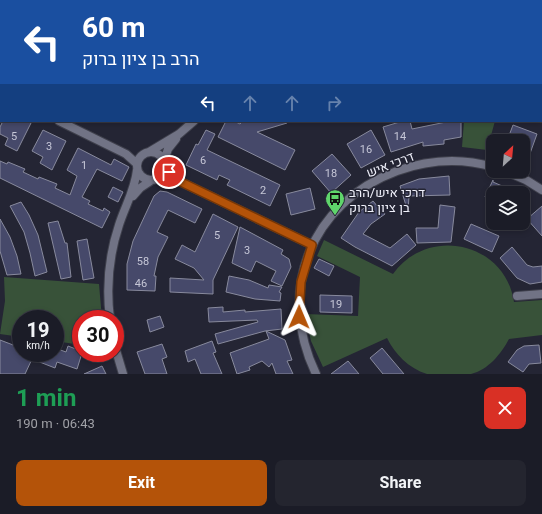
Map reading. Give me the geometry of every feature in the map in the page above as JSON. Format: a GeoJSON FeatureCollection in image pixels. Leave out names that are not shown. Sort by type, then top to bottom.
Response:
{"type":"FeatureCollection","features":[{"type":"Feature","properties":{"kind":"street"},"geometry":{"type":"LineString","coordinates":[[62,122],[112,146],[132,158],[141,177],[154,180],[167,178],[183,184],[312,245]]}},
{"type":"Feature","properties":{"kind":"street"},"geometry":{"type":"LineString","coordinates":[[109,310],[108,294],[110,259],[116,235],[135,185],[138,160],[147,153],[161,146],[193,122]]}},
{"type":"Feature","properties":{"kind":"street"},"geometry":{"type":"LineString","coordinates":[[128,203],[136,193],[163,173],[168,149],[184,129]]}},
{"type":"Feature","properties":{"kind":"street"},"geometry":{"type":"LineString","coordinates":[[112,146],[128,151],[157,153],[173,177],[183,184]]}},
{"type":"Feature","properties":{"kind":"street","name":"דרכי איש"},"geometry":{"type":"LineString","coordinates":[[316,374],[308,358],[303,337],[299,311],[301,282],[312,245],[331,214],[357,191],[391,173],[424,163],[466,162],[486,166]]}},
{"type":"Feature","properties":{"kind":"street"},"geometry":{"type":"LineString","coordinates":[[521,178],[542,190]]}},
{"type":"Feature","properties":{"kind":"street"},"geometry":{"type":"LineString","coordinates":[[518,296],[542,294]]}},
{"type":"Feature","properties":{"kind":"street"},"geometry":{"type":"LineString","coordinates":[[120,362],[124,374]]}},
{"type":"Feature","properties":{"kind":"green space"},"geometry":{"type":"Polygon","coordinates":[[[464,122],[495,122],[491,134],[486,134],[486,150],[462,147],[464,122]]]}},
{"type":"Feature","properties":{"kind":"green space"},"geometry":{"type":"Polygon","coordinates":[[[324,240],[393,274],[408,259],[425,249],[444,246],[463,247],[481,254],[496,265],[508,282],[514,302],[542,300],[542,335],[509,339],[493,361],[483,369],[471,374],[427,374],[420,371],[408,364],[398,355],[387,338],[323,367],[311,341],[305,314],[358,316],[360,277],[317,256],[324,240]]]}},
{"type":"Feature","properties":{"kind":"green space"},"geometry":{"type":"Polygon","coordinates":[[[4,277],[99,284],[101,310],[72,310],[72,344],[64,342],[64,310],[12,310],[12,336],[0,334],[5,301],[4,277]]]}},
{"type":"Feature","properties":{"kind":"building"},"geometry":{"type":"Polygon","coordinates":[[[2,122],[31,123],[17,151],[5,145],[8,138],[0,134],[0,127],[2,122]]]}},
{"type":"Feature","properties":{"kind":"building"},"geometry":{"type":"Polygon","coordinates":[[[226,122],[236,122],[240,124],[242,122],[287,122],[257,132],[295,150],[285,170],[218,137],[226,122]]]}},
{"type":"Feature","properties":{"kind":"building"},"geometry":{"type":"Polygon","coordinates":[[[400,122],[410,122],[412,129],[446,122],[461,122],[461,137],[444,140],[444,144],[423,146],[423,142],[391,152],[383,127],[400,122]]]}},
{"type":"Feature","properties":{"kind":"building"},"geometry":{"type":"Polygon","coordinates":[[[513,125],[537,134],[530,153],[530,134],[510,134],[513,125]]]}},
{"type":"Feature","properties":{"kind":"building"},"geometry":{"type":"Polygon","coordinates":[[[43,130],[66,141],[52,170],[40,163],[43,157],[32,151],[43,130]]]}},
{"type":"Feature","properties":{"kind":"building"},"geometry":{"type":"Polygon","coordinates":[[[206,130],[215,134],[207,150],[280,185],[270,206],[227,185],[230,180],[219,175],[217,180],[186,165],[196,144],[198,145],[206,130]]]}},
{"type":"Feature","properties":{"kind":"building"},"geometry":{"type":"Polygon","coordinates":[[[371,130],[385,155],[361,168],[347,144],[371,130]]]}},
{"type":"Feature","properties":{"kind":"building"},"geometry":{"type":"Polygon","coordinates":[[[78,148],[111,165],[114,159],[129,167],[122,181],[97,169],[82,197],[90,201],[88,204],[103,211],[104,208],[110,212],[102,228],[0,178],[0,161],[7,164],[8,162],[25,169],[23,172],[38,179],[39,177],[57,184],[55,188],[70,195],[77,176],[67,170],[78,148]]]}},
{"type":"Feature","properties":{"kind":"building"},"geometry":{"type":"Polygon","coordinates":[[[332,154],[351,175],[331,193],[312,171],[332,154]]]}},
{"type":"Feature","properties":{"kind":"building"},"geometry":{"type":"Polygon","coordinates":[[[449,176],[450,195],[409,196],[408,212],[400,186],[419,179],[449,176]]]}},
{"type":"Feature","properties":{"kind":"building"},"geometry":{"type":"Polygon","coordinates":[[[493,180],[493,182],[502,186],[490,186],[493,180]]]}},
{"type":"Feature","properties":{"kind":"building"},"geometry":{"type":"Polygon","coordinates":[[[113,187],[123,192],[118,202],[108,197],[113,187]]]}},
{"type":"Feature","properties":{"kind":"building"},"geometry":{"type":"Polygon","coordinates":[[[310,188],[315,209],[291,215],[286,194],[310,188]]]}},
{"type":"Feature","properties":{"kind":"building"},"geometry":{"type":"Polygon","coordinates":[[[160,191],[167,192],[202,209],[195,223],[168,210],[157,232],[168,237],[158,257],[154,276],[156,276],[155,291],[127,290],[127,264],[133,241],[154,196],[160,191]]]}},
{"type":"Feature","properties":{"kind":"building"},"geometry":{"type":"Polygon","coordinates":[[[373,201],[385,214],[371,224],[363,234],[390,248],[407,234],[416,245],[392,266],[341,238],[359,212],[373,201]]]}},
{"type":"Feature","properties":{"kind":"building"},"geometry":{"type":"Polygon","coordinates":[[[21,202],[38,235],[47,272],[35,276],[24,232],[10,206],[21,202]]]}},
{"type":"Feature","properties":{"kind":"building"},"geometry":{"type":"Polygon","coordinates":[[[440,205],[455,207],[451,242],[417,243],[416,228],[438,228],[440,205]]]}},
{"type":"Feature","properties":{"kind":"building"},"geometry":{"type":"Polygon","coordinates":[[[542,206],[542,236],[530,222],[530,216],[542,206]]]}},
{"type":"Feature","properties":{"kind":"building"},"geometry":{"type":"Polygon","coordinates":[[[213,214],[238,227],[213,280],[213,294],[170,292],[170,278],[204,280],[194,268],[175,259],[182,245],[195,252],[213,214]]]}},
{"type":"Feature","properties":{"kind":"building"},"geometry":{"type":"Polygon","coordinates":[[[0,219],[10,237],[17,256],[21,274],[7,275],[0,251],[0,219]]]}},
{"type":"Feature","properties":{"kind":"building"},"geometry":{"type":"Polygon","coordinates":[[[58,221],[65,243],[67,243],[71,277],[61,279],[48,223],[58,221]]]}},
{"type":"Feature","properties":{"kind":"building"},"geometry":{"type":"Polygon","coordinates":[[[471,224],[499,236],[492,252],[464,239],[471,224]]]}},
{"type":"Feature","properties":{"kind":"building"},"geometry":{"type":"Polygon","coordinates":[[[240,227],[283,250],[281,254],[289,259],[291,267],[282,286],[271,281],[276,271],[256,261],[251,272],[232,263],[240,227]]]}},
{"type":"Feature","properties":{"kind":"building"},"geometry":{"type":"Polygon","coordinates":[[[87,239],[94,278],[83,280],[77,241],[87,239]]]}},
{"type":"Feature","properties":{"kind":"building"},"geometry":{"type":"Polygon","coordinates":[[[512,247],[527,265],[533,267],[542,266],[542,282],[530,284],[517,278],[500,258],[512,247]]]}},
{"type":"Feature","properties":{"kind":"building"},"geometry":{"type":"Polygon","coordinates":[[[319,259],[334,266],[329,276],[314,268],[319,259]]]}},
{"type":"Feature","properties":{"kind":"building"},"geometry":{"type":"Polygon","coordinates":[[[229,276],[249,280],[268,288],[269,285],[282,287],[279,292],[281,293],[280,301],[255,299],[226,292],[229,276]]]}},
{"type":"Feature","properties":{"kind":"building"},"geometry":{"type":"Polygon","coordinates":[[[320,295],[352,296],[352,313],[320,312],[320,295]]]}},
{"type":"Feature","properties":{"kind":"building"},"geometry":{"type":"Polygon","coordinates":[[[223,307],[223,312],[281,309],[282,329],[265,331],[218,344],[215,334],[258,322],[257,320],[209,322],[208,308],[223,307]]]}},
{"type":"Feature","properties":{"kind":"building"},"geometry":{"type":"Polygon","coordinates":[[[160,316],[164,327],[150,332],[147,320],[160,316]]]}},
{"type":"Feature","properties":{"kind":"building"},"geometry":{"type":"Polygon","coordinates":[[[266,331],[285,340],[292,360],[287,361],[293,374],[276,374],[272,363],[269,367],[262,361],[249,367],[250,370],[237,374],[230,353],[269,339],[266,331]]]}},
{"type":"Feature","properties":{"kind":"building"},"geometry":{"type":"Polygon","coordinates":[[[0,340],[12,345],[12,362],[31,362],[25,374],[0,374],[0,340]]]}},
{"type":"Feature","properties":{"kind":"building"},"geometry":{"type":"Polygon","coordinates":[[[212,341],[216,352],[213,353],[222,374],[201,374],[195,359],[188,362],[185,351],[212,341]]]}},
{"type":"Feature","properties":{"kind":"building"},"geometry":{"type":"Polygon","coordinates":[[[162,344],[167,357],[162,359],[167,374],[145,374],[137,352],[162,344]]]}},
{"type":"Feature","properties":{"kind":"building"},"geometry":{"type":"Polygon","coordinates":[[[539,345],[541,363],[529,364],[523,372],[508,362],[517,350],[524,346],[539,345]]]}},
{"type":"Feature","properties":{"kind":"building"},"geometry":{"type":"Polygon","coordinates":[[[68,346],[72,348],[72,362],[79,362],[77,369],[57,362],[64,362],[64,351],[66,352],[68,346]]]}},
{"type":"Feature","properties":{"kind":"building"},"geometry":{"type":"Polygon","coordinates":[[[382,348],[404,374],[383,374],[370,358],[382,348]]]}},
{"type":"Feature","properties":{"kind":"building"},"geometry":{"type":"Polygon","coordinates":[[[348,361],[359,374],[331,374],[348,361]]]}},
{"type":"Feature","properties":{"kind":"building"},"geometry":{"type":"Polygon","coordinates":[[[40,362],[57,362],[55,368],[40,362]]]}},
{"type":"Feature","properties":{"kind":"building"},"geometry":{"type":"Polygon","coordinates":[[[102,366],[106,374],[84,374],[102,366]]]}},
{"type":"Feature","properties":{"kind":"place","name":"דרכי איש/הרב בן ציון ברוק"},"geometry":{"type":"Point","coordinates":[335,216]}},
{"type":"Feature","properties":{"kind":"route"},"geometry":{"type":"LineString","coordinates":[[169,172],[179,181],[312,245],[301,282],[299,317]]}}]}
